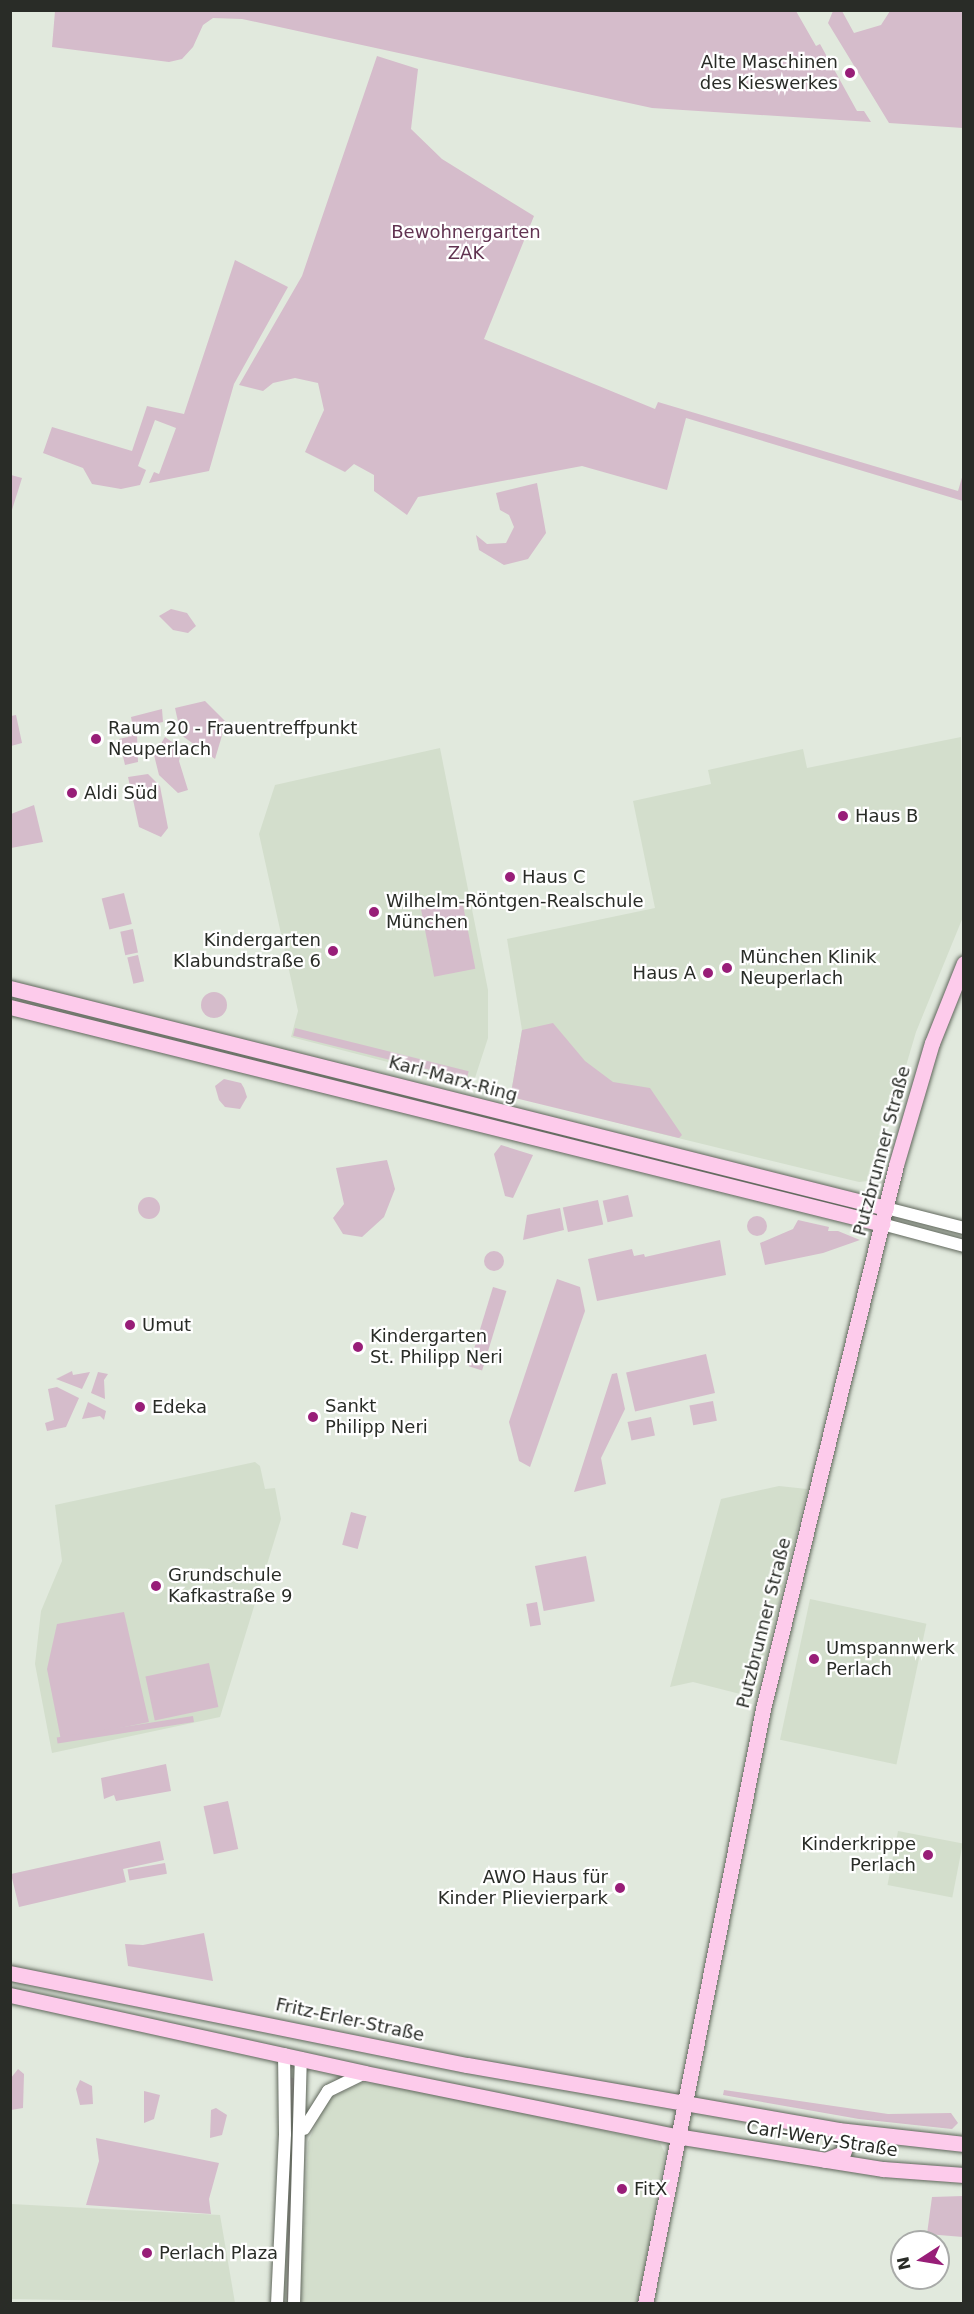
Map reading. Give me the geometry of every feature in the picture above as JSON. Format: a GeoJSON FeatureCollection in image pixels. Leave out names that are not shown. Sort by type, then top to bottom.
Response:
{"type":"FeatureCollection","features":[{"type":"Feature","properties":{"kind":"main road","name":"Putzbrunner Straße"},"geometry":{"type":"LineString","coordinates":[[645,2304],[676,2136],[763,1709],[886,1208],[932,1043],[963,963]]}},
{"type":"Feature","properties":{"kind":"main road","name":"Karl-Marx-Ring"},"geometry":{"type":"LineString","coordinates":[[10,988],[886,1208]]}},
{"type":"Feature","properties":{"kind":"main road","name":"Karl-Marx-Ring"},"geometry":{"type":"LineString","coordinates":[[10,1006],[882,1224]]}},
{"type":"Feature","properties":{"kind":"main road","name":"Fritz-Erler-Straße"},"geometry":{"type":"LineString","coordinates":[[10,1973],[300,2031],[683,2102]]}},
{"type":"Feature","properties":{"kind":"main road"},"geometry":{"type":"LineString","coordinates":[[10,1995],[365,2073],[676,2136]]}},
{"type":"Feature","properties":{"kind":"main road"},"geometry":{"type":"LineString","coordinates":[[282,2026],[284,2054]]}},
{"type":"Feature","properties":{"kind":"main road"},"geometry":{"type":"LineString","coordinates":[[300,2031],[301,2058]]}},
{"type":"Feature","properties":{"kind":"main road","name":"Carl-Wery-Straße"},"geometry":{"type":"LineString","coordinates":[[683,2102],[838,2130],[963,2144]]}},
{"type":"Feature","properties":{"kind":"main road"},"geometry":{"type":"LineString","coordinates":[[825,2160],[843,2153],[846,2146],[838,2130]]}},
{"type":"Feature","properties":{"kind":"main road","name":"Carl-Wery-Straße"},"geometry":{"type":"LineString","coordinates":[[676,2136],[825,2160],[963,2175]]}},
{"type":"Feature","properties":{"kind":"street"},"geometry":{"type":"LineString","coordinates":[[886,1208],[963,1228]]}},
{"type":"Feature","properties":{"kind":"street"},"geometry":{"type":"LineString","coordinates":[[882,1224],[963,1246]]}},
{"type":"Feature","properties":{"kind":"street"},"geometry":{"type":"LineString","coordinates":[[277,2304],[285,2134],[284,2054]]}},
{"type":"Feature","properties":{"kind":"street"},"geometry":{"type":"LineString","coordinates":[[294,2304],[301,2136],[301,2058]]}},
{"type":"Feature","properties":{"kind":"street"},"geometry":{"type":"LineString","coordinates":[[301,2136],[309,2116],[328,2091],[365,2073]]}},
{"type":"Feature","properties":{"kind":"shaded area","name":"München Klinik Neuperlach"},"geometry":{"type":"Polygon","coordinates":[[[961,737],[963,917],[916,1032],[874,1174],[868,1181],[859,1182],[633,1127],[511,1093],[522,1030],[507,939],[655,908],[633,801],[711,784],[708,770],[803,749],[807,768],[961,737]]]}},
{"type":"Feature","properties":{"kind":"shaded area","name":"Wilhelm-Röntgen-Realschule München"},"geometry":{"type":"Polygon","coordinates":[[[440,748],[488,990],[488,1038],[473,1084],[291,1037],[298,1011],[259,834],[275,785],[440,748]]]}},
{"type":"Feature","properties":{"kind":"shaded area","name":"Grundschule Kafkastraße 9"},"geometry":{"type":"Polygon","coordinates":[[[255,1462],[260,1466],[265,1489],[275,1488],[281,1519],[220,1717],[52,1753],[35,1664],[41,1611],[62,1561],[55,1505],[255,1462]]]}},
{"type":"Feature","properties":{"kind":"shaded area"},"geometry":{"type":"Polygon","coordinates":[[[779,1486],[807,1489],[756,1698],[693,1682],[670,1687],[721,1499],[779,1486]]]}},
{"type":"Feature","properties":{"kind":"shaded area"},"geometry":{"type":"Polygon","coordinates":[[[810,1599],[926,1624],[896,1765],[780,1740],[810,1599]]]}},
{"type":"Feature","properties":{"kind":"shaded area","name":"Kinderkrippe Perlach"},"geometry":{"type":"Polygon","coordinates":[[[898,1831],[963,1844],[952,1898],[888,1885],[898,1831]]]}},
{"type":"Feature","properties":{"kind":"shaded area"},"geometry":{"type":"Polygon","coordinates":[[[361,2083],[392,2085],[660,2143],[665,2153],[638,2303],[300,2304],[308,2142],[327,2100],[361,2083]]]}},
{"type":"Feature","properties":{"kind":"shaded area","name":"Perlach Plaza"},"geometry":{"type":"Polygon","coordinates":[[[11,2204],[220,2215],[235,2303],[11,2299],[11,2204]]]}},
{"type":"Feature","properties":{"kind":"green space"},"geometry":{"type":"Polygon","coordinates":[[[55,11],[796,11],[816,46],[820,44],[857,111],[864,111],[871,122],[652,108],[242,19],[213,18],[203,25],[193,47],[182,59],[169,62],[52,47],[55,11]]]}},
{"type":"Feature","properties":{"kind":"green space"},"geometry":{"type":"Polygon","coordinates":[[[833,11],[842,11],[854,33],[881,25],[890,11],[963,11],[963,128],[889,123],[828,23],[833,11]]]}},
{"type":"Feature","properties":{"kind":"green space","name":"Bewohnergarten ZAK"},"geometry":{"type":"Polygon","coordinates":[[[377,56],[418,69],[411,129],[442,159],[534,216],[484,339],[655,409],[658,402],[958,491],[963,474],[963,501],[686,418],[667,490],[582,466],[418,497],[407,515],[374,491],[374,475],[354,464],[345,472],[305,452],[324,410],[318,383],[295,378],[273,383],[263,391],[239,385],[302,276],[377,56]]]}},
{"type":"Feature","properties":{"kind":"green space"},"geometry":{"type":"Polygon","coordinates":[[[235,260],[288,287],[234,384],[209,471],[149,483],[154,472],[159,474],[176,428],[155,420],[138,466],[146,470],[140,485],[121,489],[92,484],[83,468],[43,453],[52,427],[132,451],[147,406],[184,414],[235,260]]]}},
{"type":"Feature","properties":{"kind":"green space"},"geometry":{"type":"Polygon","coordinates":[[[10,475],[22,478],[11,513],[10,475]]]}},
{"type":"Feature","properties":{"kind":"green space"},"geometry":{"type":"Polygon","coordinates":[[[537,483],[546,533],[528,559],[504,565],[479,550],[476,535],[487,544],[506,543],[514,527],[509,515],[500,510],[496,493],[537,483]]]}},
{"type":"Feature","properties":{"kind":"green space"},"geometry":{"type":"Polygon","coordinates":[[[171,609],[187,613],[196,626],[188,633],[173,630],[159,616],[171,609]]]}},
{"type":"Feature","properties":{"kind":"green space"},"geometry":{"type":"Polygon","coordinates":[[[205,701],[226,722],[215,759],[181,735],[175,708],[205,701]]]}},
{"type":"Feature","properties":{"kind":"green space"},"geometry":{"type":"Polygon","coordinates":[[[162,709],[163,722],[142,726],[137,735],[138,762],[125,765],[119,739],[128,737],[133,728],[131,717],[162,709]]]}},
{"type":"Feature","properties":{"kind":"green space"},"geometry":{"type":"Polygon","coordinates":[[[16,715],[22,743],[11,746],[11,716],[16,715]]]}},
{"type":"Feature","properties":{"kind":"green space"},"geometry":{"type":"Polygon","coordinates":[[[165,737],[182,749],[179,761],[188,790],[178,793],[159,775],[154,755],[165,737]]]}},
{"type":"Feature","properties":{"kind":"green space"},"geometry":{"type":"Polygon","coordinates":[[[148,774],[160,786],[168,828],[161,837],[139,827],[128,777],[148,774]]]}},
{"type":"Feature","properties":{"kind":"green space"},"geometry":{"type":"Polygon","coordinates":[[[34,805],[43,842],[11,848],[11,814],[34,805]]]}},
{"type":"Feature","properties":{"kind":"green space"},"geometry":{"type":"Polygon","coordinates":[[[124,893],[132,924],[109,930],[102,899],[124,893]]]}},
{"type":"Feature","properties":{"kind":"green space"},"geometry":{"type":"Polygon","coordinates":[[[462,900],[475,969],[434,977],[421,908],[462,900]]]}},
{"type":"Feature","properties":{"kind":"green space"},"geometry":{"type":"Polygon","coordinates":[[[133,929],[138,952],[125,955],[120,932],[133,929]]]}},
{"type":"Feature","properties":{"kind":"green space"},"geometry":{"type":"Polygon","coordinates":[[[138,955],[144,981],[133,984],[127,957],[138,955]]]}},
{"type":"Feature","properties":{"kind":"green space"},"geometry":{"type":"Polygon","coordinates":[[[214,992],[223,996],[227,1005],[223,1014],[214,1018],[205,1014],[201,1005],[205,996],[214,992]]]}},
{"type":"Feature","properties":{"kind":"green space"},"geometry":{"type":"Polygon","coordinates":[[[553,1023],[585,1061],[613,1082],[650,1088],[682,1135],[679,1138],[515,1098],[511,1093],[522,1030],[553,1023]]]}},
{"type":"Feature","properties":{"kind":"green space"},"geometry":{"type":"Polygon","coordinates":[[[295,1028],[469,1071],[467,1079],[293,1036],[295,1028]]]}},
{"type":"Feature","properties":{"kind":"green space"},"geometry":{"type":"Polygon","coordinates":[[[224,1079],[241,1083],[244,1088],[247,1097],[240,1109],[225,1107],[219,1100],[215,1086],[224,1079]]]}},
{"type":"Feature","properties":{"kind":"green space"},"geometry":{"type":"Polygon","coordinates":[[[501,1145],[533,1155],[513,1198],[505,1196],[494,1154],[501,1145]]]}},
{"type":"Feature","properties":{"kind":"green space"},"geometry":{"type":"Polygon","coordinates":[[[387,1160],[395,1189],[384,1217],[362,1237],[343,1234],[333,1218],[344,1204],[336,1168],[387,1160]]]}},
{"type":"Feature","properties":{"kind":"green space"},"geometry":{"type":"Polygon","coordinates":[[[628,1195],[633,1216],[608,1222],[603,1201],[628,1195]]]}},
{"type":"Feature","properties":{"kind":"green space"},"geometry":{"type":"Polygon","coordinates":[[[149,1197],[157,1200],[160,1208],[157,1216],[149,1219],[141,1216],[138,1208],[141,1200],[149,1197]]]}},
{"type":"Feature","properties":{"kind":"green space"},"geometry":{"type":"Polygon","coordinates":[[[598,1200],[603,1224],[568,1232],[563,1207],[598,1200]]]}},
{"type":"Feature","properties":{"kind":"green space"},"geometry":{"type":"Polygon","coordinates":[[[560,1208],[564,1230],[523,1240],[527,1215],[560,1208]]]}},
{"type":"Feature","properties":{"kind":"green space"},"geometry":{"type":"Polygon","coordinates":[[[757,1216],[764,1219],[767,1226],[764,1233],[757,1236],[750,1233],[747,1226],[750,1219],[757,1216]]]}},
{"type":"Feature","properties":{"kind":"green space"},"geometry":{"type":"Polygon","coordinates":[[[798,1220],[829,1227],[828,1231],[838,1231],[860,1240],[823,1253],[765,1265],[760,1243],[793,1229],[798,1220]]]}},
{"type":"Feature","properties":{"kind":"green space"},"geometry":{"type":"Polygon","coordinates":[[[720,1240],[726,1275],[597,1301],[588,1259],[632,1249],[634,1256],[644,1254],[645,1257],[720,1240]]]}},
{"type":"Feature","properties":{"kind":"green space"},"geometry":{"type":"Polygon","coordinates":[[[494,1251],[501,1254],[504,1261],[501,1268],[494,1271],[487,1268],[484,1261],[487,1254],[494,1251]]]}},
{"type":"Feature","properties":{"kind":"green space"},"geometry":{"type":"Polygon","coordinates":[[[557,1279],[580,1287],[585,1311],[530,1467],[519,1461],[509,1422],[557,1279]]]}},
{"type":"Feature","properties":{"kind":"green space"},"geometry":{"type":"Polygon","coordinates":[[[493,1287],[506,1291],[482,1370],[469,1366],[493,1287]]]}},
{"type":"Feature","properties":{"kind":"green space"},"geometry":{"type":"Polygon","coordinates":[[[706,1354],[715,1393],[635,1411],[626,1372],[706,1354]]]}},
{"type":"Feature","properties":{"kind":"green space"},"geometry":{"type":"Polygon","coordinates":[[[72,1371],[73,1375],[90,1372],[82,1389],[56,1379],[72,1371]]]}},
{"type":"Feature","properties":{"kind":"green space"},"geometry":{"type":"Polygon","coordinates":[[[98,1372],[108,1374],[104,1380],[105,1399],[91,1393],[98,1372]]]}},
{"type":"Feature","properties":{"kind":"green space"},"geometry":{"type":"Polygon","coordinates":[[[617,1373],[625,1409],[601,1458],[606,1484],[574,1492],[612,1374],[617,1373]]]}},
{"type":"Feature","properties":{"kind":"green space"},"geometry":{"type":"Polygon","coordinates":[[[57,1387],[79,1398],[66,1427],[47,1431],[45,1423],[54,1420],[48,1389],[57,1387]]]}},
{"type":"Feature","properties":{"kind":"green space"},"geometry":{"type":"Polygon","coordinates":[[[713,1401],[717,1421],[693,1425],[689,1406],[713,1401]]]}},
{"type":"Feature","properties":{"kind":"green space"},"geometry":{"type":"Polygon","coordinates":[[[88,1402],[106,1411],[104,1420],[100,1416],[82,1419],[88,1402]]]}},
{"type":"Feature","properties":{"kind":"green space"},"geometry":{"type":"Polygon","coordinates":[[[651,1417],[655,1436],[631,1441],[628,1422],[651,1417]]]}},
{"type":"Feature","properties":{"kind":"green space"},"geometry":{"type":"Polygon","coordinates":[[[351,1512],[366,1516],[358,1549],[342,1545],[351,1512]]]}},
{"type":"Feature","properties":{"kind":"green space"},"geometry":{"type":"Polygon","coordinates":[[[586,1556],[595,1601],[544,1611],[535,1566],[586,1556]]]}},
{"type":"Feature","properties":{"kind":"green space"},"geometry":{"type":"Polygon","coordinates":[[[537,1602],[541,1625],[530,1627],[526,1604],[537,1602]]]}},
{"type":"Feature","properties":{"kind":"green space"},"geometry":{"type":"Polygon","coordinates":[[[124,1612],[149,1722],[61,1740],[47,1669],[57,1624],[124,1612]]]}},
{"type":"Feature","properties":{"kind":"green space"},"geometry":{"type":"Polygon","coordinates":[[[209,1663],[218,1707],[155,1721],[145,1677],[209,1663]]]}},
{"type":"Feature","properties":{"kind":"green space"},"geometry":{"type":"Polygon","coordinates":[[[193,1716],[194,1722],[58,1744],[57,1738],[193,1716]]]}},
{"type":"Feature","properties":{"kind":"green space"},"geometry":{"type":"Polygon","coordinates":[[[166,1764],[171,1791],[116,1801],[114,1795],[104,1799],[101,1778],[166,1764]]]}},
{"type":"Feature","properties":{"kind":"green space"},"geometry":{"type":"Polygon","coordinates":[[[228,1801],[238,1849],[214,1854],[204,1806],[228,1801]]]}},
{"type":"Feature","properties":{"kind":"green space"},"geometry":{"type":"Polygon","coordinates":[[[160,1841],[164,1860],[123,1869],[126,1882],[19,1907],[11,1874],[160,1841]]]}},
{"type":"Feature","properties":{"kind":"green space"},"geometry":{"type":"Polygon","coordinates":[[[165,1863],[167,1874],[129,1880],[128,1870],[165,1863]]]}},
{"type":"Feature","properties":{"kind":"green space"},"geometry":{"type":"Polygon","coordinates":[[[204,1933],[213,1981],[128,1966],[125,1944],[143,1945],[204,1933]]]}},
{"type":"Feature","properties":{"kind":"green space"},"geometry":{"type":"Polygon","coordinates":[[[18,2069],[24,2074],[23,2108],[11,2110],[11,2078],[18,2069]]]}},
{"type":"Feature","properties":{"kind":"green space"},"geometry":{"type":"Polygon","coordinates":[[[290,2077],[296,2079],[296,2085],[290,2300],[287,2300],[290,2077]]]}},
{"type":"Feature","properties":{"kind":"green space"},"geometry":{"type":"Polygon","coordinates":[[[80,2080],[92,2086],[93,2104],[80,2105],[76,2089],[80,2080]]]}},
{"type":"Feature","properties":{"kind":"green space"},"geometry":{"type":"Polygon","coordinates":[[[724,2090],[888,2114],[951,2113],[958,2123],[952,2129],[859,2119],[723,2095],[724,2090]]]}},
{"type":"Feature","properties":{"kind":"green space"},"geometry":{"type":"Polygon","coordinates":[[[144,2091],[160,2095],[154,2119],[144,2123],[144,2091]]]}},
{"type":"Feature","properties":{"kind":"green space"},"geometry":{"type":"Polygon","coordinates":[[[216,2108],[227,2115],[222,2135],[210,2138],[211,2110],[216,2108]]]}},
{"type":"Feature","properties":{"kind":"green space"},"geometry":{"type":"Polygon","coordinates":[[[96,2138],[219,2163],[209,2199],[211,2214],[86,2205],[99,2161],[96,2138]]]}},
{"type":"Feature","properties":{"kind":"green space"},"geometry":{"type":"Polygon","coordinates":[[[963,2196],[963,2237],[950,2236],[950,2230],[928,2230],[932,2197],[963,2196]]]}},
{"type":"Feature","properties":{"kind":"place","name":"Alte Maschinen des Kieswerkes"},"geometry":{"type":"Point","coordinates":[850,73]}},
{"type":"Feature","properties":{"kind":"place","name":"Raum 20 - Frauentreffpunkt Neuperlach"},"geometry":{"type":"Point","coordinates":[96,739]}},
{"type":"Feature","properties":{"kind":"place","name":"Aldi Süd"},"geometry":{"type":"Point","coordinates":[72,793]}},
{"type":"Feature","properties":{"kind":"place","name":"Haus B"},"geometry":{"type":"Point","coordinates":[843,816]}},
{"type":"Feature","properties":{"kind":"place","name":"Haus C"},"geometry":{"type":"Point","coordinates":[510,877]}},
{"type":"Feature","properties":{"kind":"place","name":"Wilhelm-Röntgen-Realschule München"},"geometry":{"type":"Point","coordinates":[374,912]}},
{"type":"Feature","properties":{"kind":"place","name":"Kindergarten Klabundstraße 6"},"geometry":{"type":"Point","coordinates":[333,951]}},
{"type":"Feature","properties":{"kind":"place","name":"München Klinik Neuperlach"},"geometry":{"type":"Point","coordinates":[727,968]}},
{"type":"Feature","properties":{"kind":"place","name":"Haus A"},"geometry":{"type":"Point","coordinates":[708,973]}},
{"type":"Feature","properties":{"kind":"place","name":"Umut"},"geometry":{"type":"Point","coordinates":[130,1325]}},
{"type":"Feature","properties":{"kind":"place","name":"Kindergarten St. Philipp Neri"},"geometry":{"type":"Point","coordinates":[358,1347]}},
{"type":"Feature","properties":{"kind":"place","name":"Edeka"},"geometry":{"type":"Point","coordinates":[140,1407]}},
{"type":"Feature","properties":{"kind":"place","name":"Sankt Philipp Neri"},"geometry":{"type":"Point","coordinates":[313,1417]}},
{"type":"Feature","properties":{"kind":"place","name":"Grundschule Kafkastraße 9"},"geometry":{"type":"Point","coordinates":[156,1586]}},
{"type":"Feature","properties":{"kind":"place","name":"Umspannwerk Perlach"},"geometry":{"type":"Point","coordinates":[814,1659]}},
{"type":"Feature","properties":{"kind":"place","name":"Kinderkrippe Perlach"},"geometry":{"type":"Point","coordinates":[928,1855]}},
{"type":"Feature","properties":{"kind":"place","name":"AWO Haus für Kinder Plievierpark"},"geometry":{"type":"Point","coordinates":[620,1888]}},
{"type":"Feature","properties":{"kind":"place","name":"FitX"},"geometry":{"type":"Point","coordinates":[622,2189]}},
{"type":"Feature","properties":{"kind":"place","name":"Perlach Plaza"},"geometry":{"type":"Point","coordinates":[147,2253]}}]}
